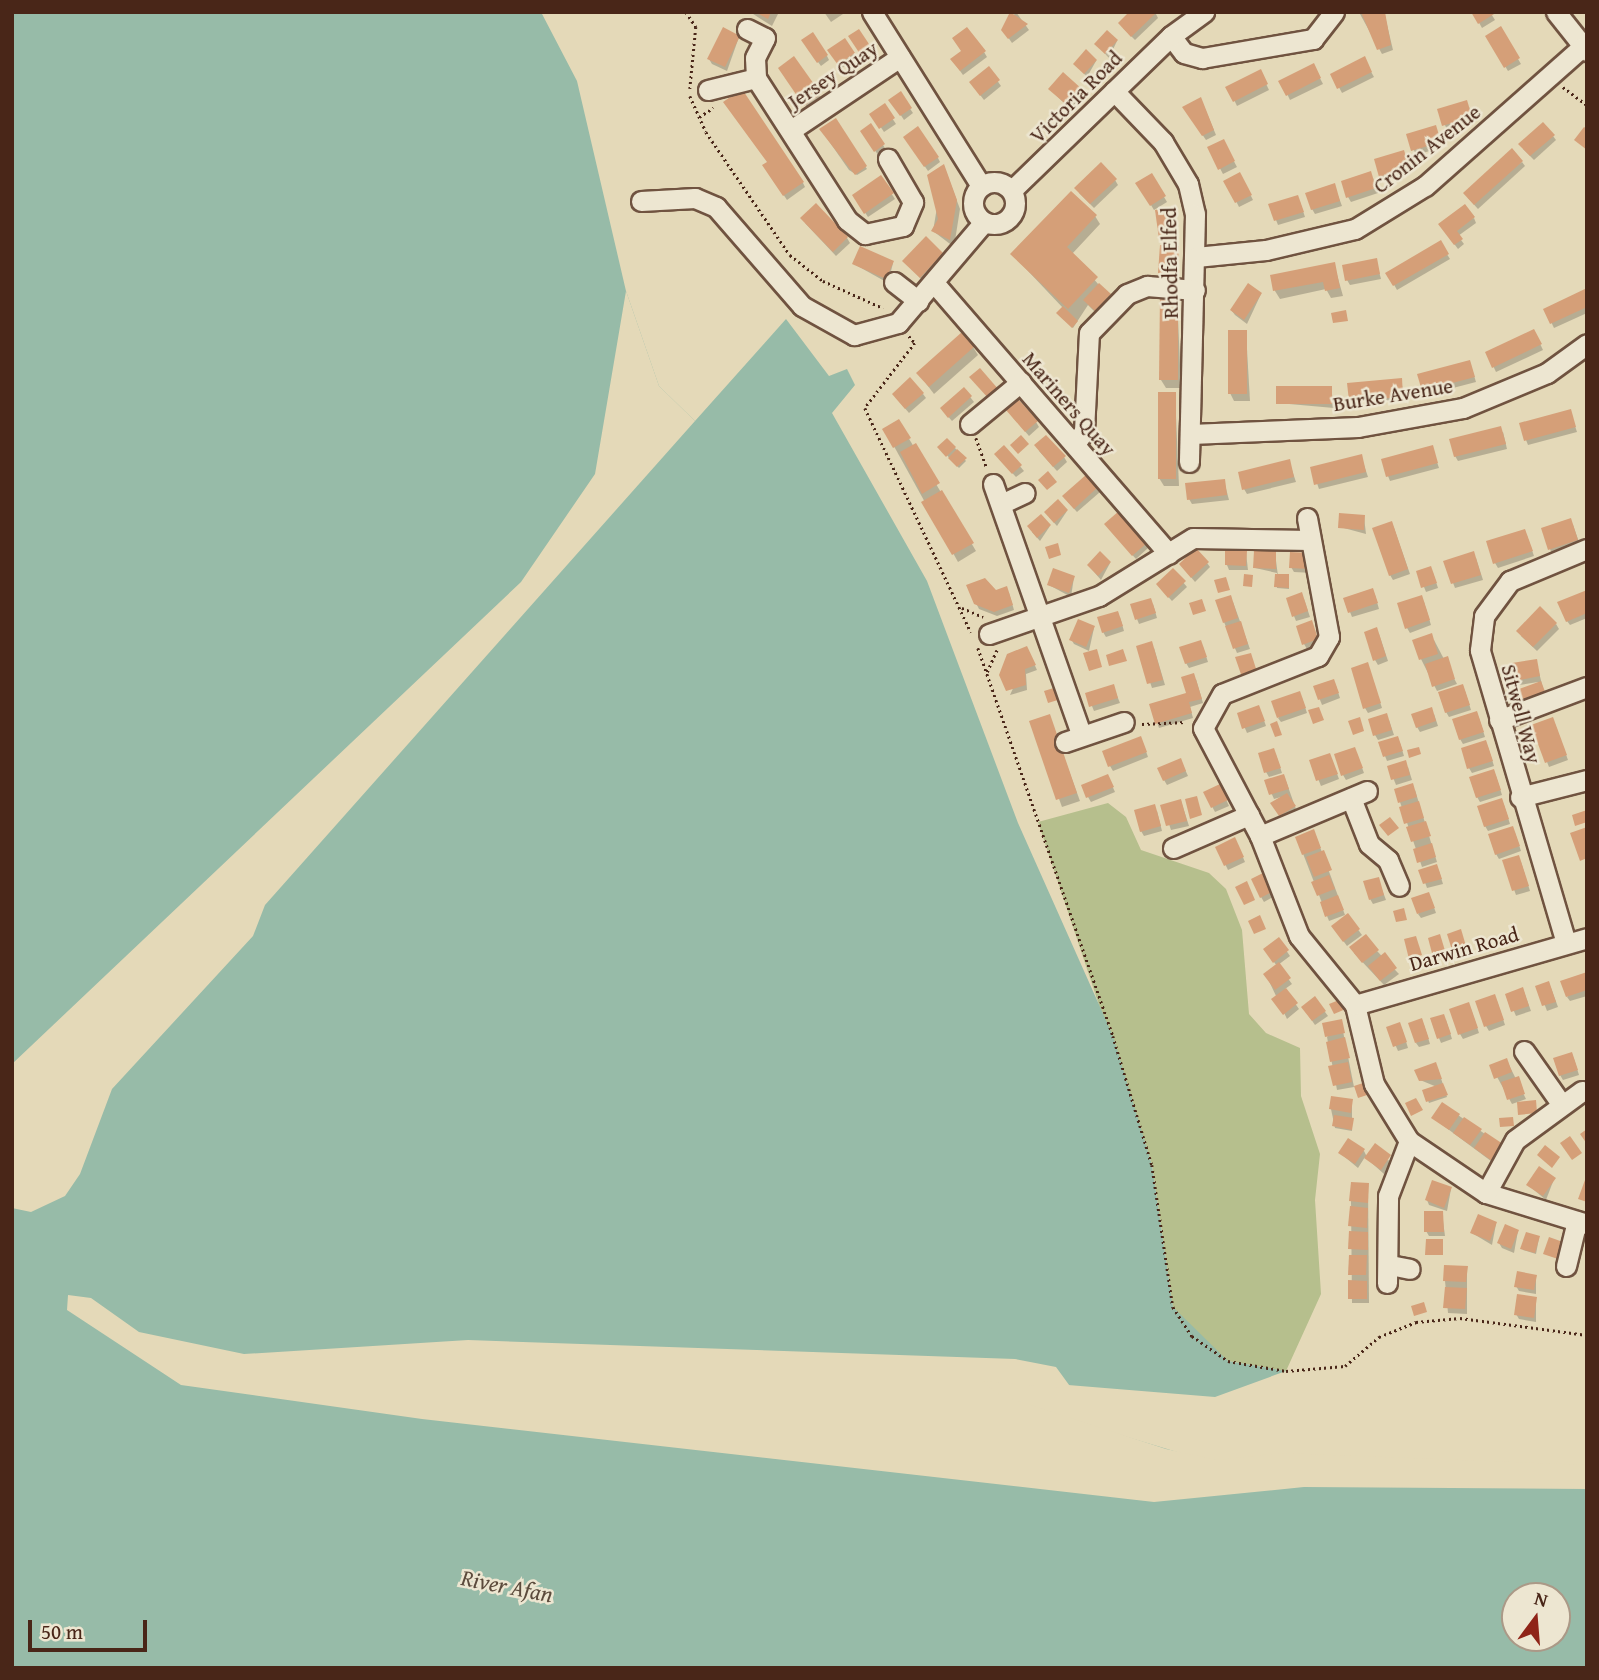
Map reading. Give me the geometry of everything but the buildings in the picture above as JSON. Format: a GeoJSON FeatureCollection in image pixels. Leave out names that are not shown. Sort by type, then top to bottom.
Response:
{"type":"FeatureCollection","features":[{"type":"Feature","properties":{"kind":"street"},"geometry":{"type":"LineString","coordinates":[[872,12],[981,186]]}},
{"type":"Feature","properties":{"kind":"street","name":"Victoria Road"},"geometry":{"type":"LineString","coordinates":[[983,223],[994,225],[1014,212],[1012,190],[1171,36],[1204,12]]}},
{"type":"Feature","properties":{"kind":"street"},"geometry":{"type":"LineString","coordinates":[[1171,36],[1184,53],[1202,58],[1313,39],[1334,12]]}},
{"type":"Feature","properties":{"kind":"street"},"geometry":{"type":"LineString","coordinates":[[1556,12],[1585,49]]}},
{"type":"Feature","properties":{"kind":"street"},"geometry":{"type":"LineString","coordinates":[[708,90],[756,78],[755,58],[765,38],[747,29]]}},
{"type":"Feature","properties":{"kind":"street","name":"Cronin Avenue"},"geometry":{"type":"LineString","coordinates":[[1196,257],[1266,250],[1355,229],[1424,186],[1585,49]]}},
{"type":"Feature","properties":{"kind":"street","name":"Jersey Quay"},"geometry":{"type":"LineString","coordinates":[[792,130],[900,57]]}},
{"type":"Feature","properties":{"kind":"street","name":"Jersey Quay"},"geometry":{"type":"LineString","coordinates":[[756,78],[792,130],[847,220],[865,234],[903,226],[913,202],[888,159]]}},
{"type":"Feature","properties":{"kind":"street","name":"Rhodfa Elfed"},"geometry":{"type":"LineString","coordinates":[[1114,91],[1163,142],[1188,184],[1196,257],[1189,462]]}},
{"type":"Feature","properties":{"kind":"street"},"geometry":{"type":"LineString","coordinates":[[640,201],[695,198],[716,207],[802,306],[835,328],[854,335],[898,323],[935,284],[983,223],[973,199],[981,186],[991,181],[1012,190]]}},
{"type":"Feature","properties":{"kind":"street"},"geometry":{"type":"LineString","coordinates":[[894,282],[918,300]]}},
{"type":"Feature","properties":{"kind":"street","name":"Mariners Quay"},"geometry":{"type":"LineString","coordinates":[[935,284],[1169,554]]}},
{"type":"Feature","properties":{"kind":"street"},"geometry":{"type":"LineString","coordinates":[[1075,444],[1084,431],[1089,333],[1126,294],[1147,286],[1195,290]]}},
{"type":"Feature","properties":{"kind":"street","name":"Burke Avenue"},"geometry":{"type":"LineString","coordinates":[[1191,435],[1358,427],[1463,408],[1547,373],[1587,344]]}},
{"type":"Feature","properties":{"kind":"street"},"geometry":{"type":"LineString","coordinates":[[970,425],[1021,382]]}},
{"type":"Feature","properties":{"kind":"street"},"geometry":{"type":"LineString","coordinates":[[993,484],[1037,616],[1073,738],[1125,722]]}},
{"type":"Feature","properties":{"kind":"street"},"geometry":{"type":"LineString","coordinates":[[1001,504],[1024,493]]}},
{"type":"Feature","properties":{"kind":"street"},"geometry":{"type":"LineString","coordinates":[[1307,518],[1329,637],[1318,656],[1222,694],[1210,707],[1203,728],[1260,836],[1299,936],[1355,1005],[1374,1084],[1409,1141],[1486,1193],[1582,1222],[1566,1266]]}},
{"type":"Feature","properties":{"kind":"street"},"geometry":{"type":"LineString","coordinates":[[989,634],[1099,596],[1193,538],[1310,540]]}},
{"type":"Feature","properties":{"kind":"street","name":"Sitwell Way"},"geometry":{"type":"LineString","coordinates":[[1566,943],[1520,797],[1480,650],[1484,616],[1510,580],[1587,549]]}},
{"type":"Feature","properties":{"kind":"street"},"geometry":{"type":"LineString","coordinates":[[1499,720],[1587,687]]}},
{"type":"Feature","properties":{"kind":"street"},"geometry":{"type":"LineString","coordinates":[[1520,797],[1587,780]]}},
{"type":"Feature","properties":{"kind":"street"},"geometry":{"type":"LineString","coordinates":[[1260,836],[1359,795],[1363,829],[1399,886]]}},
{"type":"Feature","properties":{"kind":"street"},"geometry":{"type":"LineString","coordinates":[[1172,848],[1249,815]]}},
{"type":"Feature","properties":{"kind":"street","name":"Darwin Road"},"geometry":{"type":"LineString","coordinates":[[1355,1005],[1587,939]]}},
{"type":"Feature","properties":{"kind":"street"},"geometry":{"type":"LineString","coordinates":[[1524,1051],[1555,1095]]}},
{"type":"Feature","properties":{"kind":"street"},"geometry":{"type":"LineString","coordinates":[[1486,1193],[1516,1140],[1555,1095],[1582,1091]]}},
{"type":"Feature","properties":{"kind":"street"},"geometry":{"type":"LineString","coordinates":[[1396,1273],[1388,1196],[1409,1141]]}},
{"type":"Feature","properties":{"kind":"path"},"geometry":{"type":"LineString","coordinates":[[686,12],[696,27],[691,98],[714,143],[790,255],[823,281],[875,300],[915,344],[864,408],[987,672],[1113,1036],[1152,1164],[1173,1307],[1192,1336],[1228,1361],[1286,1371],[1345,1366],[1379,1337],[1416,1322],[1460,1318],[1587,1335]]}},
{"type":"Feature","properties":{"kind":"path"},"geometry":{"type":"LineString","coordinates":[[1549,77],[1587,105]]}},
{"type":"Feature","properties":{"kind":"path"},"geometry":{"type":"LineString","coordinates":[[970,425],[993,484]]}},
{"type":"Feature","properties":{"kind":"path"},"geometry":{"type":"LineString","coordinates":[[1125,722],[1163,728],[1210,707]]}},
{"type":"Feature","properties":{"kind":"shaded area"},"geometry":{"type":"Polygon","coordinates":[[[1108,803],[1126,817],[1141,850],[1209,873],[1226,889],[1242,930],[1249,1014],[1266,1033],[1300,1048],[1301,1096],[1320,1154],[1315,1200],[1321,1294],[1286,1371],[1228,1361],[1192,1336],[1173,1307],[1152,1164],[1038,822],[1108,803]]]}},
{"type":"Feature","properties":{"kind":"water","name":"River Afan"},"geometry":{"type":"Polygon","coordinates":[[[12,12],[541,12],[577,81],[626,291],[659,386],[695,421],[786,319],[829,376],[847,369],[855,385],[832,413],[927,581],[1018,823],[1113,1036],[1152,1165],[1173,1307],[1228,1361],[1286,1371],[1215,1397],[971,1377],[998,1398],[1217,1464],[1587,1469],[1587,1668],[12,1668],[12,12]]]}},
{"type":"Feature","properties":{"kind":"pier"},"geometry":{"type":"Polygon","coordinates":[[[626,291],[659,386],[695,421],[265,905],[253,936],[112,1089],[80,1174],[65,1196],[31,1212],[12,1208],[12,1064],[521,582],[595,474],[626,291]]]}},
{"type":"Feature","properties":{"kind":"pier"},"geometry":{"type":"Polygon","coordinates":[[[68,1295],[91,1298],[139,1332],[244,1354],[468,1340],[1015,1359],[1056,1367],[1072,1389],[981,1381],[1000,1395],[1166,1449],[1217,1460],[1281,1453],[1587,1465],[1587,1489],[1304,1487],[1154,1502],[422,1419],[181,1385],[67,1310],[68,1295]]]}}]}
